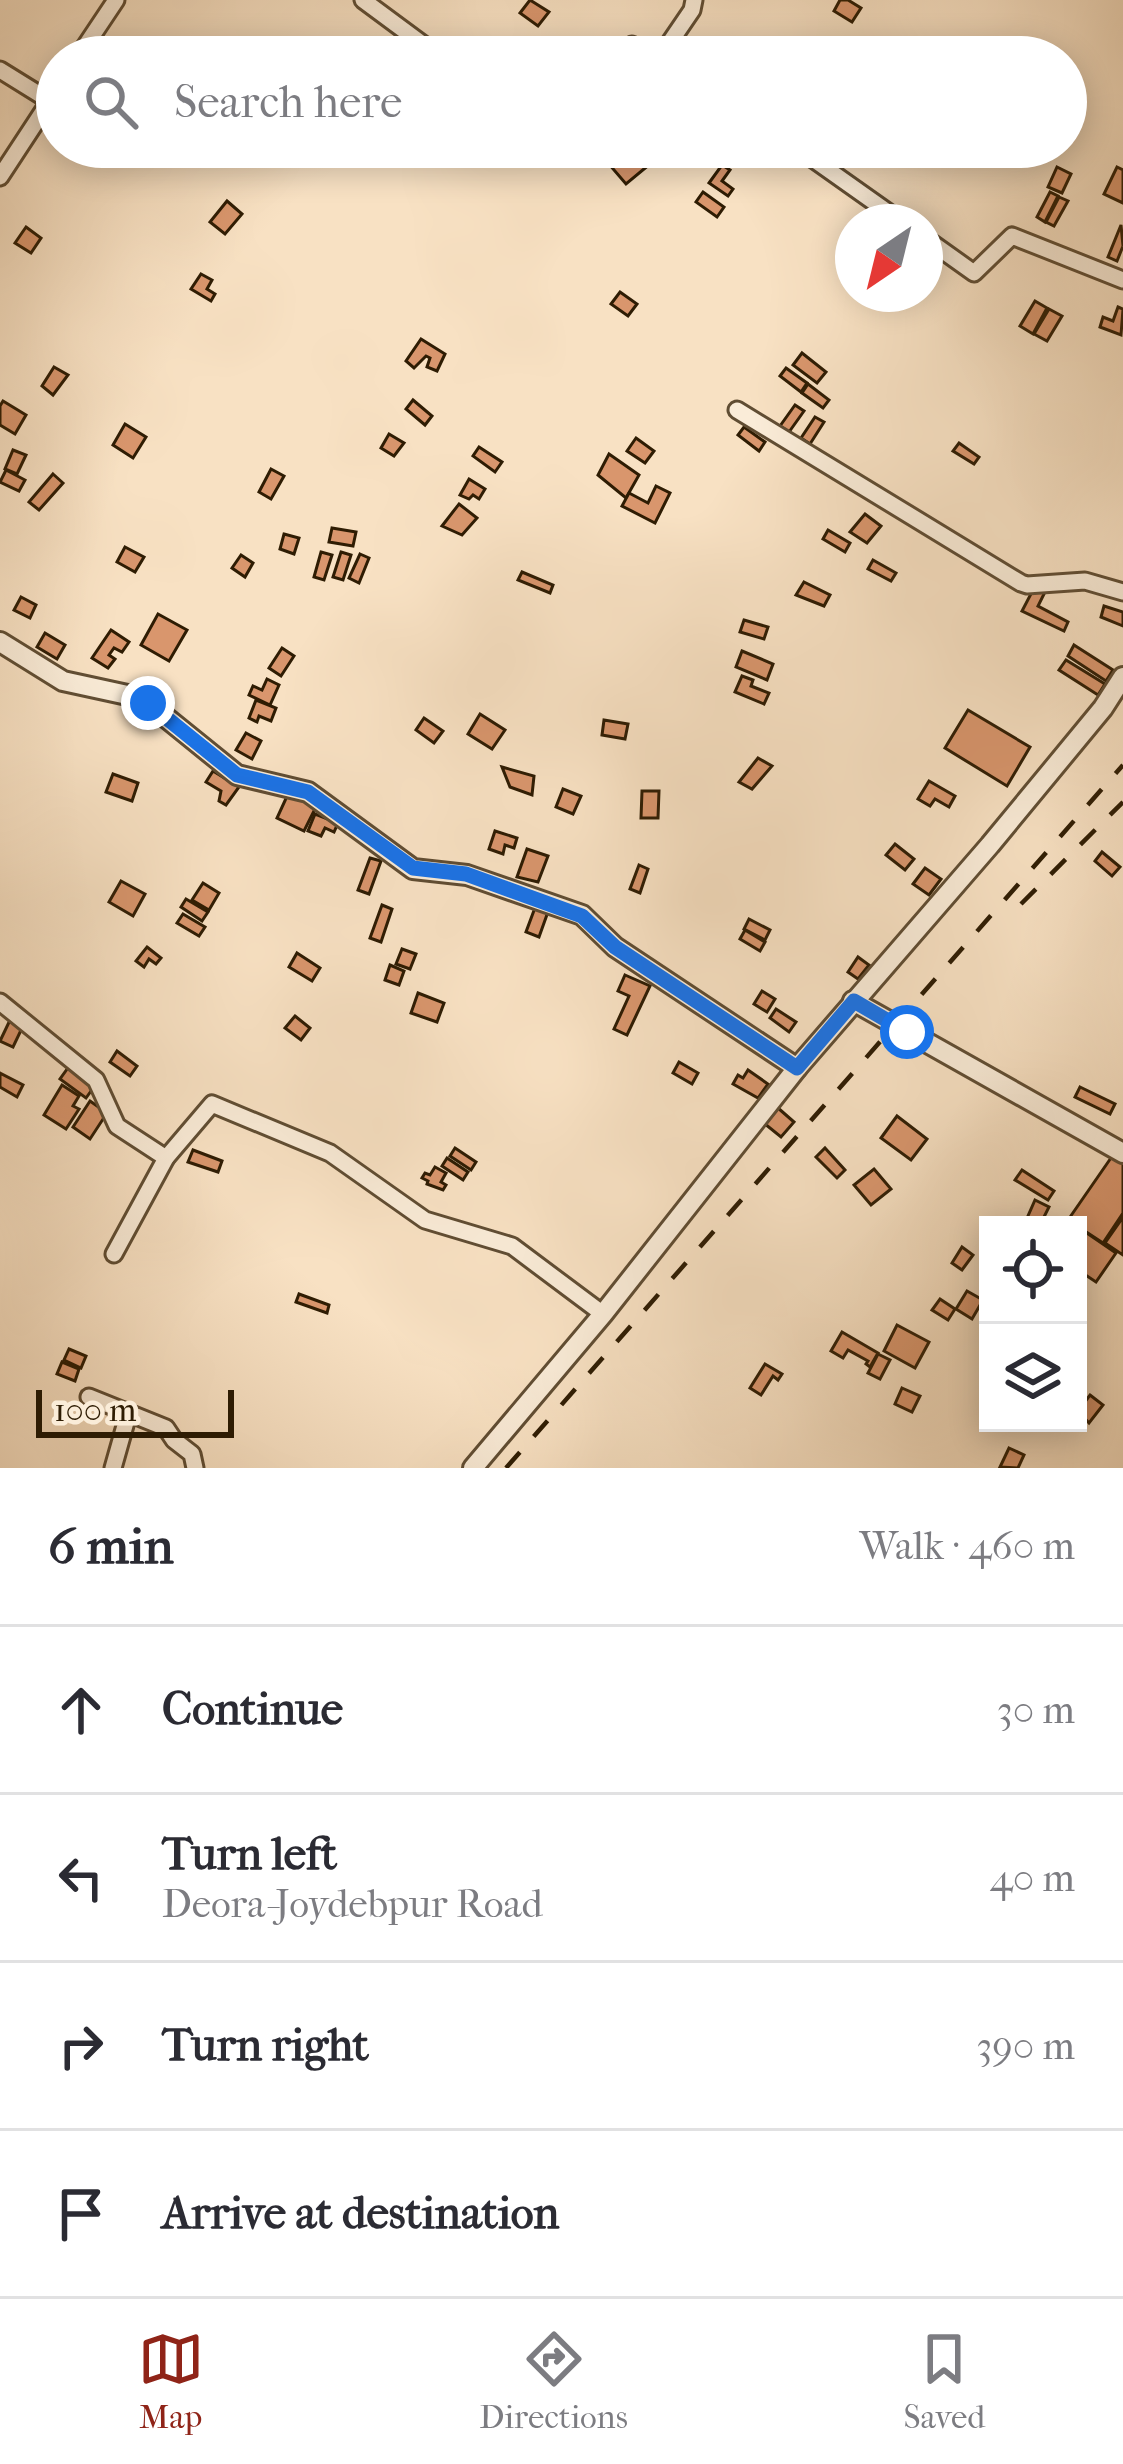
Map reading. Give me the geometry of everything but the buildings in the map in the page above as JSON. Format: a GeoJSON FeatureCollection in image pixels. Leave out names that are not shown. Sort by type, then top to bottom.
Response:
{"type":"FeatureCollection","features":[{"type":"Feature","properties":{"kind":"street"},"geometry":{"type":"LineString","coordinates":[[93,36],[116,0]]}},
{"type":"Feature","properties":{"kind":"street"},"geometry":{"type":"LineString","coordinates":[[363,0],[412,36]]}},
{"type":"Feature","properties":{"kind":"street"},"geometry":{"type":"LineString","coordinates":[[674,36],[694,0]]}},
{"type":"Feature","properties":{"kind":"street"},"geometry":{"type":"LineString","coordinates":[[0,70],[36,87]]}},
{"type":"Feature","properties":{"kind":"street"},"geometry":{"type":"LineString","coordinates":[[0,178],[36,122]]}},
{"type":"Feature","properties":{"kind":"street"},"geometry":{"type":"LineString","coordinates":[[826,168],[877,204]]}},
{"type":"Feature","properties":{"kind":"street"},"geometry":{"type":"LineString","coordinates":[[943,251],[974,273],[1012,236],[1123,280]]}},
{"type":"Feature","properties":{"kind":"street"},"geometry":{"type":"LineString","coordinates":[[737,410],[1021,583],[1085,581],[1123,592]]}},
{"type":"Feature","properties":{"kind":"street"},"geometry":{"type":"LineString","coordinates":[[0,642],[57,679],[148,703],[237,775],[308,792],[413,868],[466,874],[582,916],[615,947],[797,1068]]}},
{"type":"Feature","properties":{"kind":"street"},"geometry":{"type":"LineString","coordinates":[[473,1468],[603,1314],[797,1068],[1103,709],[1123,677]]}},
{"type":"Feature","properties":{"kind":"street"},"geometry":{"type":"LineString","coordinates":[[854,1001],[1123,1153]]}},
{"type":"Feature","properties":{"kind":"street"},"geometry":{"type":"LineString","coordinates":[[0,1002],[96,1080],[117,1126],[166,1158]]}},
{"type":"Feature","properties":{"kind":"street"},"geometry":{"type":"LineString","coordinates":[[114,1255],[166,1158],[208,1106],[218,1104],[330,1154],[425,1220],[512,1246],[603,1314]]}},
{"type":"Feature","properties":{"kind":"street"},"geometry":{"type":"LineString","coordinates":[[89,1397],[166,1428],[190,1451],[195,1468]]}},
{"type":"Feature","properties":{"kind":"street"},"geometry":{"type":"LineString","coordinates":[[112,1468],[128,1415]]}},
{"type":"Feature","properties":{"kind":"railway"},"geometry":{"type":"LineString","coordinates":[[506,1468],[1123,765]]}},
{"type":"Feature","properties":{"kind":"railway"},"geometry":{"type":"LineString","coordinates":[[1021,904],[1123,802]]}},
{"type":"Feature","properties":{"kind":"route"},"geometry":{"type":"LineString","coordinates":[[148,703],[237,775],[308,792],[413,868],[466,874],[582,916],[615,947],[797,1068],[854,1001],[907,1032]]}}]}
